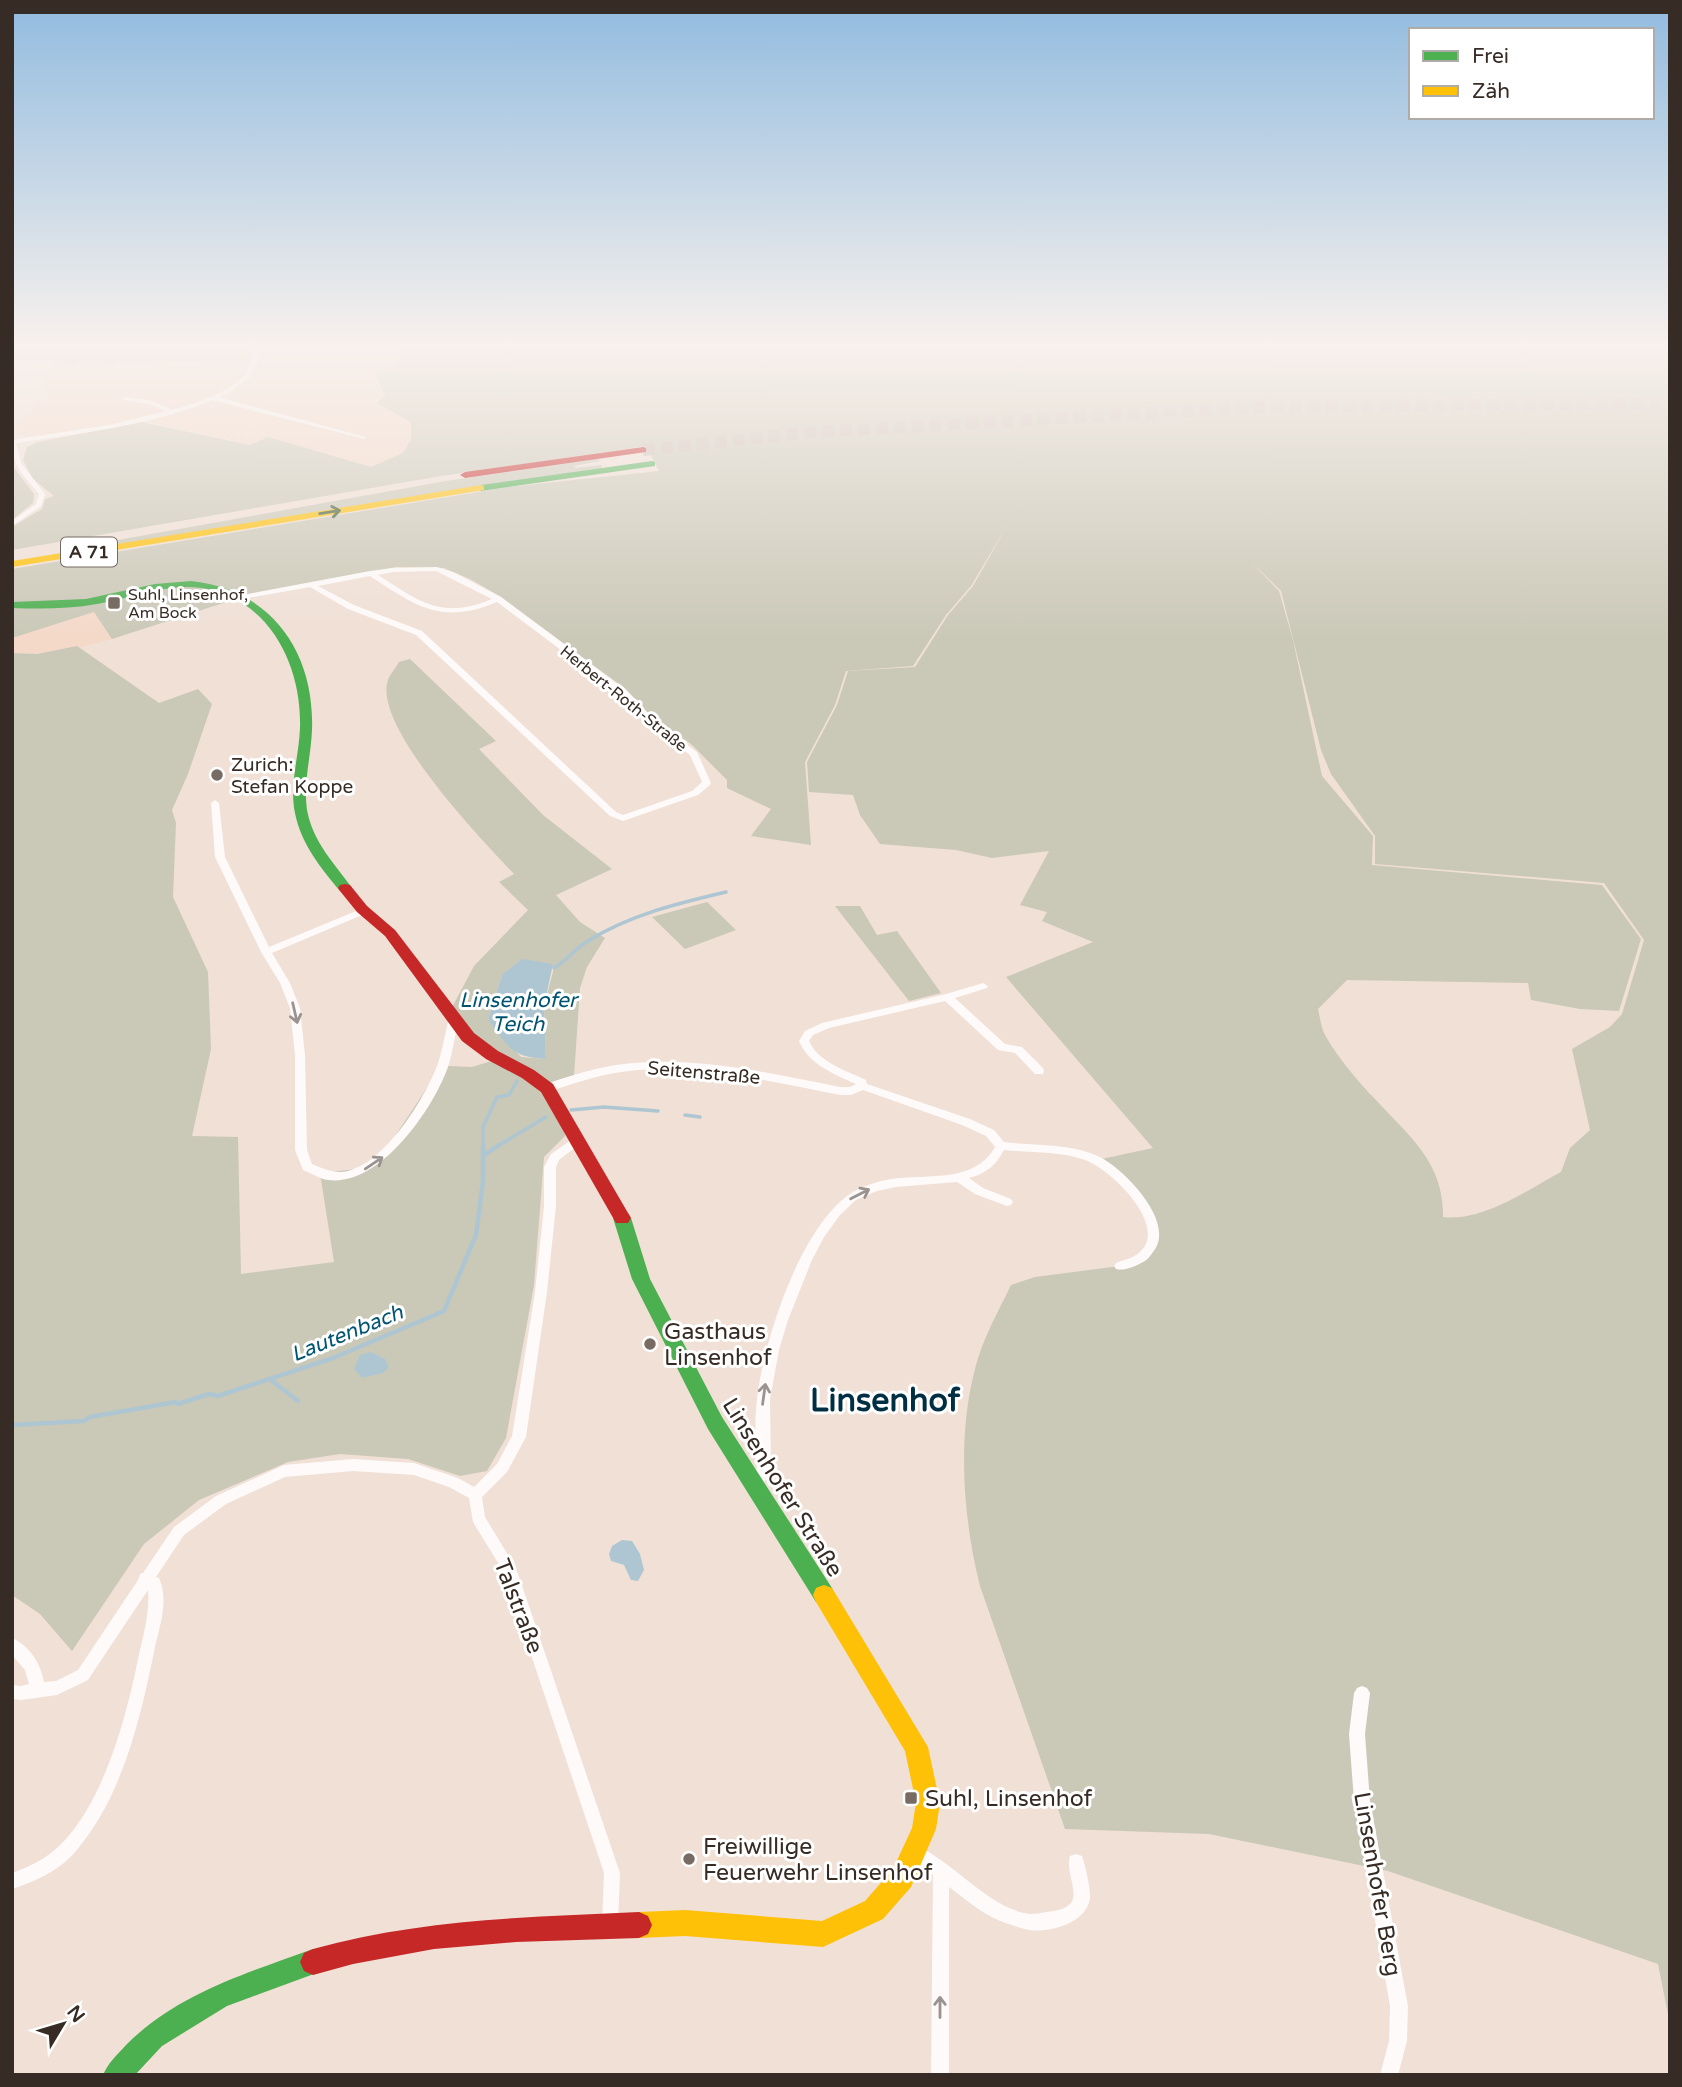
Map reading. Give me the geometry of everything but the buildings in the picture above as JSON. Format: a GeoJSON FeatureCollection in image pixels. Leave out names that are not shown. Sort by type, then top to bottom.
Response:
{"type":"FeatureCollection","features":[{"type":"Feature","properties":{"kind":"main road","name":"A 71"},"geometry":{"type":"LineString","coordinates":[[12,555],[370,491],[648,457],[454,492],[12,564]]}},
{"type":"Feature","properties":{"kind":"main road","name":"Linsenhofer Straße"},"geometry":{"type":"LineString","coordinates":[[12,605],[56,607],[99,601],[161,586],[192,584],[231,591],[242,597],[280,631],[288,645],[304,705],[306,728],[302,818],[317,852],[364,911],[390,933],[454,1019],[482,1049],[528,1074],[547,1088],[619,1210],[641,1279],[715,1423],[916,1747],[928,1803],[924,1829],[902,1878],[874,1910],[823,1934],[685,1923],[457,1934],[384,1944],[325,1958],[220,1996],[153,2037],[116,2075]]}},
{"type":"Feature","properties":{"kind":"street"},"geometry":{"type":"LineString","coordinates":[[12,443],[18,463],[42,494],[39,505],[12,524]]}},
{"type":"Feature","properties":{"kind":"street","name":"Herbert-Roth-Straße"},"geometry":{"type":"LineString","coordinates":[[242,597],[313,586],[370,573],[437,569],[498,599],[624,693],[651,722],[694,754],[707,783],[702,788],[623,818],[613,814],[419,633],[351,607],[313,586]]}},
{"type":"Feature","properties":{"kind":"street"},"geometry":{"type":"LineString","coordinates":[[370,573],[402,594],[448,611],[459,612],[498,599]]}},
{"type":"Feature","properties":{"kind":"street"},"geometry":{"type":"LineString","coordinates":[[215,803],[220,857],[266,952],[285,983],[297,1019],[301,1150],[307,1167],[328,1176],[358,1172],[369,1167],[391,1149],[440,1075],[454,1019]]}},
{"type":"Feature","properties":{"kind":"street"},"geometry":{"type":"LineString","coordinates":[[266,952],[364,911]]}},
{"type":"Feature","properties":{"kind":"street","name":"Seitenstraße"},"geometry":{"type":"LineString","coordinates":[[983,986],[947,997],[851,1017],[809,1032],[804,1041],[810,1051],[827,1065],[862,1083],[862,1086],[965,1122],[990,1133],[1001,1146]]}},
{"type":"Feature","properties":{"kind":"street"},"geometry":{"type":"LineString","coordinates":[[947,997],[1002,1047],[1018,1050],[1039,1071]]}},
{"type":"Feature","properties":{"kind":"street","name":"Seitenstraße"},"geometry":{"type":"LineString","coordinates":[[547,1088],[574,1076],[597,1071],[655,1066],[764,1076],[840,1091],[851,1091],[862,1086]]}},
{"type":"Feature","properties":{"kind":"street"},"geometry":{"type":"LineString","coordinates":[[12,1692],[57,1688],[83,1675],[178,1531],[221,1500],[284,1471],[353,1465],[414,1469],[453,1482],[475,1495],[502,1468],[519,1437],[541,1292],[550,1206],[550,1167],[555,1157],[577,1140]]}},
{"type":"Feature","properties":{"kind":"street"},"geometry":{"type":"LineString","coordinates":[[753,1482],[760,1477],[764,1468],[763,1396],[785,1308],[805,1261],[826,1226],[850,1198],[872,1188],[900,1182],[960,1178],[982,1168],[998,1156],[1001,1146],[1089,1157],[1114,1171],[1126,1182],[1141,1203],[1155,1235],[1153,1246],[1146,1257],[1120,1266]]}},
{"type":"Feature","properties":{"kind":"street"},"geometry":{"type":"LineString","coordinates":[[960,1178],[979,1191],[1007,1202]]}},
{"type":"Feature","properties":{"kind":"street","name":"Talstraße"},"geometry":{"type":"LineString","coordinates":[[475,1495],[478,1518],[509,1568],[612,1873],[610,1927]]}},
{"type":"Feature","properties":{"kind":"street"},"geometry":{"type":"LineString","coordinates":[[12,1881],[41,1872],[77,1838],[108,1781],[134,1717],[156,1610],[154,1583],[145,1579]]}},
{"type":"Feature","properties":{"kind":"street"},"geometry":{"type":"LineString","coordinates":[[12,1644],[35,1671],[36,1691]]}},
{"type":"Feature","properties":{"kind":"street","name":"Linsenhofer Berg"},"geometry":{"type":"LineString","coordinates":[[1362,1693],[1357,1734],[1362,1801],[1399,2006],[1398,2041],[1390,2075]]}},
{"type":"Feature","properties":{"kind":"street"},"geometry":{"type":"LineString","coordinates":[[915,1853],[999,1912],[1030,1922],[1060,1919],[1076,1910],[1082,1898],[1076,1862]]}},
{"type":"Feature","properties":{"kind":"street"},"geometry":{"type":"LineString","coordinates":[[940,2075],[941,1870]]}},
{"type":"Feature","properties":{"kind":"shaded area"},"geometry":{"type":"Polygon","coordinates":[[[35,443],[290,443],[371,467],[403,453],[409,443],[1670,443],[1670,2024],[1658,1964],[1388,1871],[1209,1834],[1065,1829],[980,1586],[974,1560],[964,1478],[969,1395],[978,1358],[1011,1285],[1035,1277],[1120,1266],[1153,1246],[1141,1203],[1097,1160],[1153,1148],[1006,977],[1093,942],[1042,921],[1047,912],[1020,905],[1049,851],[992,858],[956,850],[880,844],[860,815],[853,795],[809,792],[807,762],[837,705],[848,671],[915,667],[948,615],[973,586],[1008,524],[971,586],[946,615],[913,666],[846,671],[835,705],[805,762],[811,845],[751,836],[771,809],[727,788],[727,780],[691,744],[652,717],[627,690],[501,597],[444,568],[396,567],[242,597],[112,639],[94,612],[12,638],[12,569],[508,487],[659,471],[646,446],[441,476],[12,550],[12,527],[42,509],[45,499],[54,496],[33,479],[23,460],[27,447],[35,443]],[[1251,562],[1279,591],[1293,640],[1322,776],[1373,836],[1372,865],[1602,885],[1641,939],[1619,1011],[1580,1009],[1531,1000],[1528,983],[1347,980],[1318,1009],[1324,1032],[1341,1060],[1412,1138],[1431,1165],[1442,1198],[1443,1217],[1474,1215],[1489,1210],[1561,1172],[1570,1148],[1590,1130],[1572,1049],[1610,1027],[1622,1014],[1644,940],[1604,883],[1375,864],[1375,836],[1331,774],[1321,750],[1281,591],[1251,562]]]}},
{"type":"Feature","properties":{"kind":"shaded area"},"geometry":{"type":"Polygon","coordinates":[[[244,443],[409,443],[404,453],[371,467],[329,455],[244,443]]]}},
{"type":"Feature","properties":{"kind":"shaded area"},"geometry":{"type":"Polygon","coordinates":[[[598,459],[600,461],[574,466],[601,465],[602,468],[63,554],[62,550],[446,481],[598,459]]]}},
{"type":"Feature","properties":{"kind":"shaded area"},"geometry":{"type":"Polygon","coordinates":[[[12,465],[34,494],[33,503],[12,520],[12,465]]]}},
{"type":"Feature","properties":{"kind":"shaded area"},"geometry":{"type":"Polygon","coordinates":[[[94,612],[112,639],[37,654],[12,653],[12,638],[94,612]]]}},
{"type":"Feature","properties":{"kind":"shaded area"},"geometry":{"type":"Polygon","coordinates":[[[77,646],[159,703],[198,689],[212,704],[188,774],[172,810],[176,823],[173,897],[208,972],[211,1049],[192,1136],[238,1137],[241,1274],[334,1262],[320,1173],[357,1169],[387,1148],[435,1076],[448,1066],[472,1067],[498,1059],[449,1013],[474,966],[528,910],[499,882],[514,874],[433,782],[397,725],[388,700],[388,680],[399,662],[410,659],[496,741],[479,749],[543,815],[612,869],[556,895],[580,922],[605,938],[587,967],[580,988],[574,1076],[547,1088],[563,1118],[565,1136],[544,1157],[534,1285],[506,1438],[487,1471],[460,1476],[408,1459],[340,1454],[288,1462],[199,1500],[144,1544],[72,1651],[40,1614],[12,1595],[12,653],[37,654],[77,646]],[[554,968],[502,975],[488,1019],[521,1057],[546,1059],[544,1006],[554,968]]]}},
{"type":"Feature","properties":{"kind":"shaded area"},"geometry":{"type":"Polygon","coordinates":[[[707,902],[736,930],[685,949],[652,917],[707,902]]]}},
{"type":"Feature","properties":{"kind":"shaded area"},"geometry":{"type":"Polygon","coordinates":[[[835,906],[860,906],[877,935],[897,931],[941,993],[909,1001],[835,906]]]}},
{"type":"Feature","properties":{"kind":"water","name":"Linsenhofer Teich"},"geometry":{"type":"Polygon","coordinates":[[[522,959],[553,964],[544,1006],[546,1059],[517,1053],[488,1019],[502,975],[522,959]]]}},
{"type":"Feature","properties":{"kind":"water"},"geometry":{"type":"Polygon","coordinates":[[[371,1352],[385,1359],[389,1367],[383,1373],[362,1378],[354,1369],[360,1355],[371,1352]]]}},
{"type":"Feature","properties":{"kind":"water"},"geometry":{"type":"Polygon","coordinates":[[[622,1540],[632,1541],[640,1554],[644,1570],[638,1581],[631,1580],[624,1565],[611,1561],[609,1554],[612,1546],[622,1540]]]}},
{"type":"Feature","properties":{"kind":"waterway","name":"Lautenbach"},"geometry":{"type":"LineString","coordinates":[[554,968],[583,944],[620,924],[672,905],[726,892]]}},
{"type":"Feature","properties":{"kind":"waterway","name":"Lautenbach"},"geometry":{"type":"LineString","coordinates":[[483,1156],[483,1127],[497,1097],[509,1095],[517,1081]]}},
{"type":"Feature","properties":{"kind":"waterway"},"geometry":{"type":"LineString","coordinates":[[571,1110],[604,1107],[658,1111]]}},
{"type":"Feature","properties":{"kind":"waterway"},"geometry":{"type":"LineString","coordinates":[[685,1115],[700,1117]]}},
{"type":"Feature","properties":{"kind":"waterway"},"geometry":{"type":"LineString","coordinates":[[497,1147],[546,1117]]}},
{"type":"Feature","properties":{"kind":"waterway"},"geometry":{"type":"LineString","coordinates":[[483,1156],[497,1147]]}},
{"type":"Feature","properties":{"kind":"waterway","name":"Lautenbach"},"geometry":{"type":"LineString","coordinates":[[12,1425],[84,1421],[90,1417],[176,1402],[178,1404],[209,1394],[218,1396],[333,1358],[444,1311],[476,1235],[483,1181],[483,1156]]}},
{"type":"Feature","properties":{"kind":"waterway"},"geometry":{"type":"LineString","coordinates":[[271,1380],[298,1401]]}},
{"type":"Feature","properties":{"kind":"tunnel"},"geometry":{"type":"LineString","coordinates":[[643,450],[705,443]]}},
{"type":"Feature","properties":{"kind":"traffic: fast"},"geometry":{"type":"LineString","coordinates":[[481,488],[652,464]]}},
{"type":"Feature","properties":{"kind":"traffic: fast"},"geometry":{"type":"LineString","coordinates":[[12,605],[86,603],[155,588],[191,584],[229,593],[264,614],[286,642],[296,667],[302,694],[306,719],[300,787],[303,820],[315,848],[345,888]]}},
{"type":"Feature","properties":{"kind":"traffic: fast"},"geometry":{"type":"LineString","coordinates":[[622,1218],[641,1279],[715,1423],[824,1595]]}},
{"type":"Feature","properties":{"kind":"traffic: fast"},"geometry":{"type":"LineString","coordinates":[[116,2075],[153,2037],[220,1996],[313,1962]]}},
{"type":"Feature","properties":{"kind":"traffic: slow"},"geometry":{"type":"LineString","coordinates":[[12,564],[481,488]]}},
{"type":"Feature","properties":{"kind":"traffic: slow"},"geometry":{"type":"LineString","coordinates":[[639,1925],[685,1923],[823,1934],[874,1910],[902,1878],[924,1829],[928,1803],[916,1747],[824,1595]]}},
{"type":"Feature","properties":{"kind":"traffic: jam"},"geometry":{"type":"LineString","coordinates":[[465,475],[643,450]]}},
{"type":"Feature","properties":{"kind":"traffic: jam"},"geometry":{"type":"LineString","coordinates":[[345,888],[362,909],[390,933],[468,1037],[492,1055],[528,1074],[547,1088],[622,1218]]}},
{"type":"Feature","properties":{"kind":"traffic: jam"},"geometry":{"type":"LineString","coordinates":[[313,1962],[353,1951],[434,1937],[516,1930],[639,1925]]}},
{"type":"Feature","properties":{"kind":"place","name":"Suhl, Linsenhof, Am Bock"},"geometry":{"type":"Point","coordinates":[114,603]}},
{"type":"Feature","properties":{"kind":"place","name":"Zurich: Stefan Koppe"},"geometry":{"type":"Point","coordinates":[217,775]}},
{"type":"Feature","properties":{"kind":"place","name":"Gasthaus Linsenhof"},"geometry":{"type":"Point","coordinates":[650,1344]}},
{"type":"Feature","properties":{"kind":"place","name":"Suhl, Linsenhof"},"geometry":{"type":"Point","coordinates":[911,1798]}},
{"type":"Feature","properties":{"kind":"place","name":"Freiwillige Feuerwehr Linsenhof"},"geometry":{"type":"Point","coordinates":[689,1859]}},
{"type":"Feature","properties":{"kind":"district","name":"Linsenhof"},"geometry":{"type":"Point","coordinates":[885,1400]}}]}
